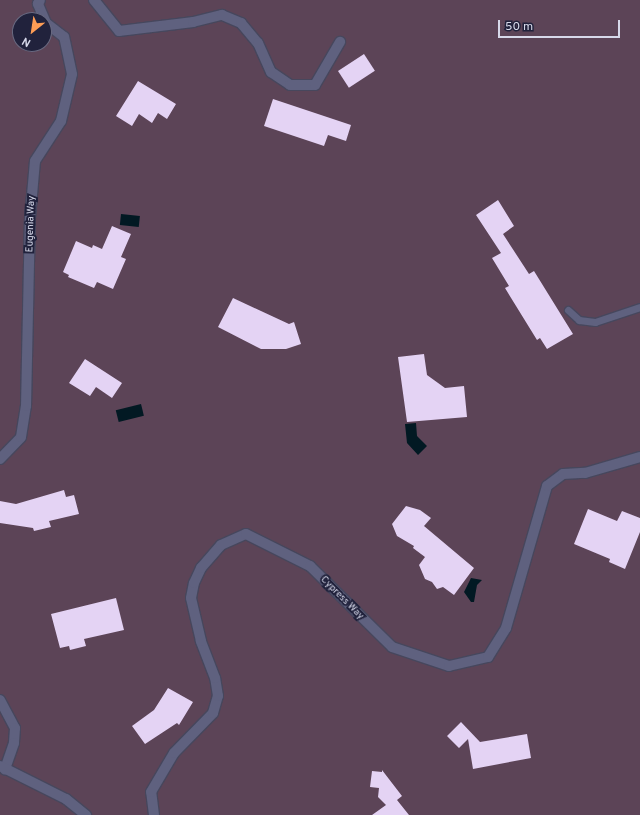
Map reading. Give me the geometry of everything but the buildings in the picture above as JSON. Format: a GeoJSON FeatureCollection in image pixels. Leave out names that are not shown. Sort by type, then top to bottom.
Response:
{"type":"FeatureCollection","features":[{"type":"Feature","properties":{"kind":"street","name":"Eugenia Way"},"geometry":{"type":"LineString","coordinates":[[0,459],[20,438],[26,406],[30,218],[35,162],[61,121],[72,74],[64,38],[46,23],[38,4],[40,0]]}},
{"type":"Feature","properties":{"kind":"street"},"geometry":{"type":"LineString","coordinates":[[94,0],[119,31],[193,22],[222,15],[235,20],[241,23],[258,43],[271,72],[290,85],[315,85],[340,42]]}},
{"type":"Feature","properties":{"kind":"street","name":"Cypress Way"},"geometry":{"type":"LineString","coordinates":[[154,815],[151,792],[174,753],[213,713],[218,696],[215,678],[201,641],[191,598],[194,583],[201,568],[221,545],[246,534],[310,566],[392,647],[450,666],[488,657],[506,628],[547,486],[563,474],[585,473],[640,457]]}},
{"type":"Feature","properties":{"kind":"street"},"geometry":{"type":"LineString","coordinates":[[0,700],[15,728],[14,742],[3,768],[66,799],[86,815]]}},
{"type":"Feature","properties":{"kind":"lane"},"geometry":{"type":"LineString","coordinates":[[568,310],[579,320],[595,322],[640,307]]}},
{"type":"Feature","properties":{"kind":"shaded area"},"geometry":{"type":"Polygon","coordinates":[[[0,0],[640,0],[640,815],[0,815],[0,0]]]}},
{"type":"Feature","properties":{"kind":"water"},"geometry":{"type":"Polygon","coordinates":[[[121,214],[140,216],[139,227],[120,225],[121,214]]]}},
{"type":"Feature","properties":{"kind":"water"},"geometry":{"type":"Polygon","coordinates":[[[141,404],[144,416],[119,422],[116,410],[141,404]]]}},
{"type":"Feature","properties":{"kind":"water"},"geometry":{"type":"Polygon","coordinates":[[[416,423],[417,436],[427,446],[418,455],[407,443],[405,424],[416,423]]]}},
{"type":"Feature","properties":{"kind":"water"},"geometry":{"type":"Polygon","coordinates":[[[471,578],[482,580],[477,585],[474,602],[471,602],[464,592],[471,578]]]}}]}
